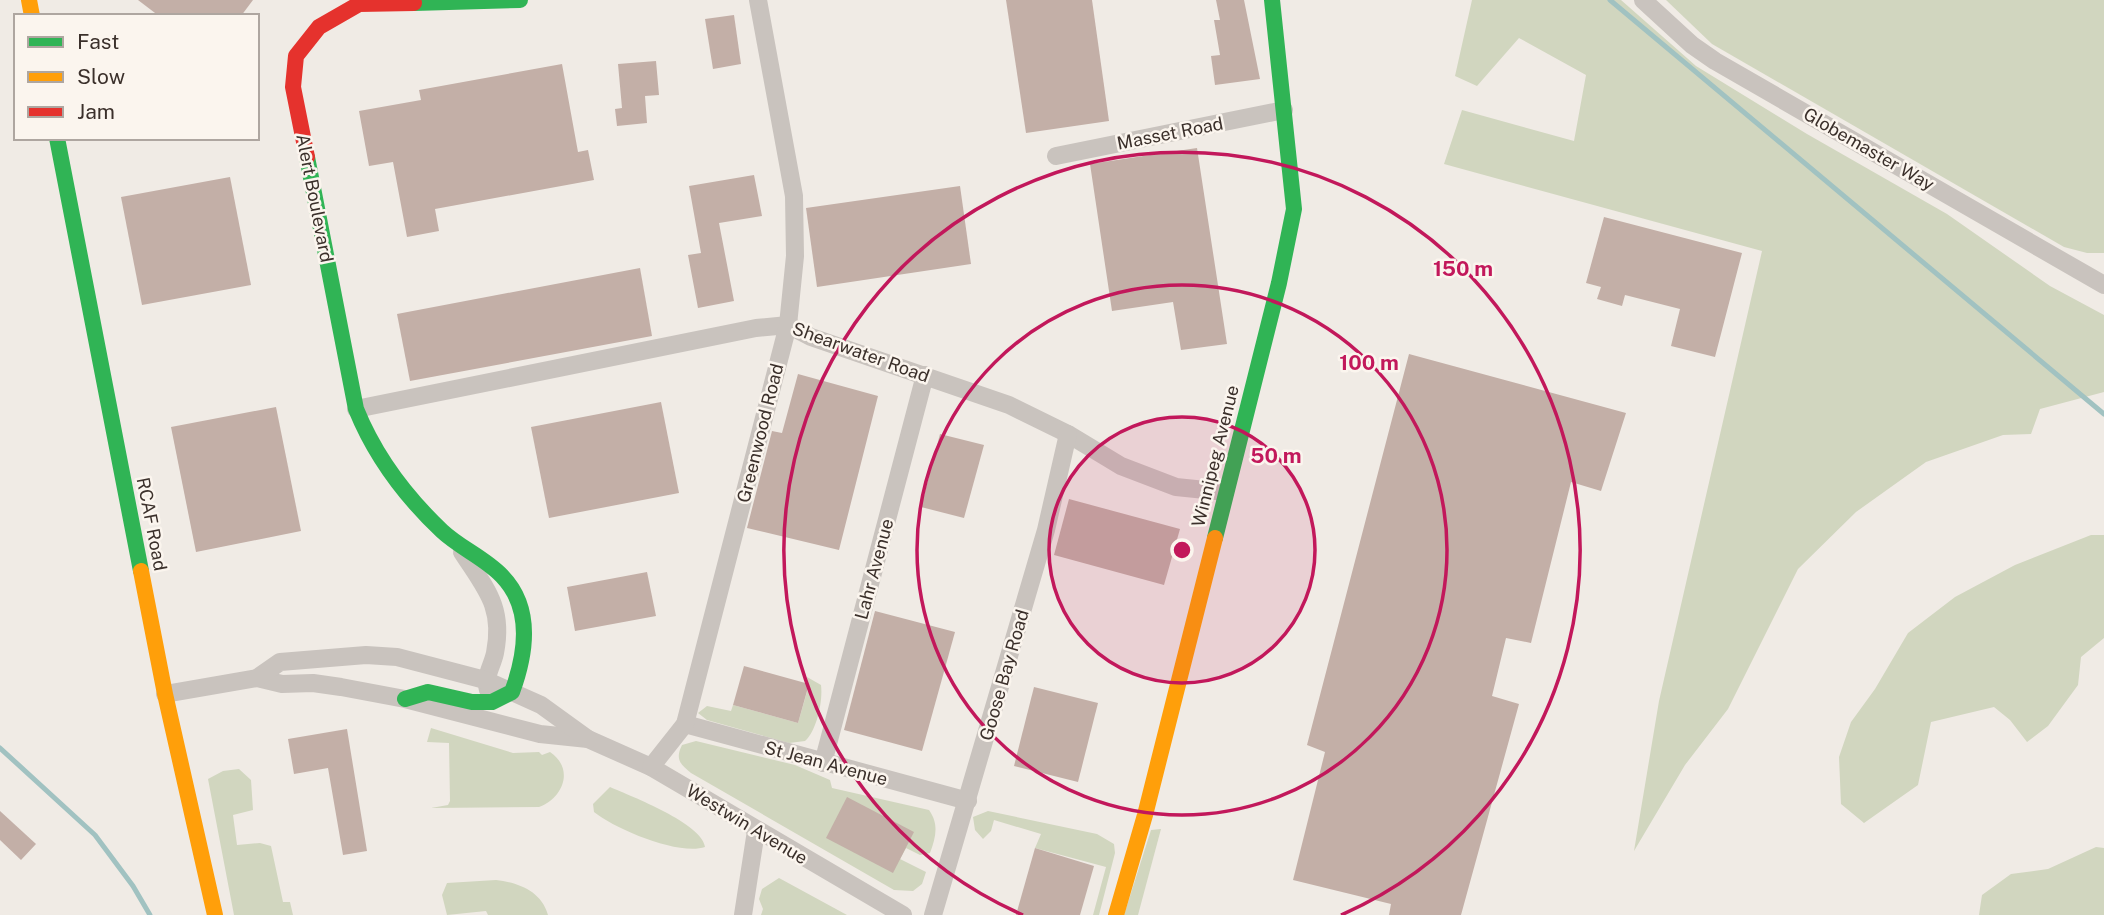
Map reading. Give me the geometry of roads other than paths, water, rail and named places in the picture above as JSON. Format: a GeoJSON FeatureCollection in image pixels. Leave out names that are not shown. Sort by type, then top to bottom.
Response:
{"type":"FeatureCollection","features":[{"type":"Feature","properties":{"kind":"street","name":"Alert Boulevard"},"geometry":{"type":"LineString","coordinates":[[512,692],[521,671],[526,641],[522,607],[502,576],[458,546],[399,486],[367,441],[356,409],[293,87],[296,56],[319,27],[359,4],[520,0]]}},
{"type":"Feature","properties":{"kind":"street","name":"Greenwood Road"},"geometry":{"type":"LineString","coordinates":[[650,766],[685,724],[788,325],[795,257],[794,196],[758,0]]}},
{"type":"Feature","properties":{"kind":"street","name":"Winnipeg Avenue"},"geometry":{"type":"LineString","coordinates":[[1116,915],[1148,801],[1279,283],[1294,209],[1272,0]]}},
{"type":"Feature","properties":{"kind":"street","name":"Globemaster Way"},"geometry":{"type":"LineString","coordinates":[[1643,0],[1692,46],[1716,61],[2104,285]]}},
{"type":"Feature","properties":{"kind":"street","name":"Masset Road"},"geometry":{"type":"LineString","coordinates":[[1056,156],[1284,110]]}},
{"type":"Feature","properties":{"kind":"street","name":"RCAF Road"},"geometry":{"type":"LineString","coordinates":[[57,140],[166,694],[215,915]]}},
{"type":"Feature","properties":{"kind":"street","name":"Shearwater Road"},"geometry":{"type":"LineString","coordinates":[[356,409],[756,328],[788,325],[811,337],[1009,405],[1068,434],[1121,466],[1154,479],[1176,487],[1225,492]]}},
{"type":"Feature","properties":{"kind":"street","name":"Lahr Avenue"},"geometry":{"type":"LineString","coordinates":[[823,763],[925,375]]}},
{"type":"Feature","properties":{"kind":"street","name":"Goose Bay Road"},"geometry":{"type":"LineString","coordinates":[[933,915],[1046,530],[1068,434]]}},
{"type":"Feature","properties":{"kind":"street","name":"Alert Boulevard"},"geometry":{"type":"LineString","coordinates":[[458,546],[496,607],[499,630],[485,680]]}},
{"type":"Feature","properties":{"kind":"street","name":"Westwin Avenue"},"geometry":{"type":"LineString","coordinates":[[166,694],[257,678],[280,663],[366,655],[428,663],[485,680],[541,705],[588,739],[650,766],[756,831],[903,915]]}},
{"type":"Feature","properties":{"kind":"street","name":"Westwin Avenue"},"geometry":{"type":"LineString","coordinates":[[257,678],[282,684],[313,683],[341,687],[405,699],[540,734],[588,739]]}},
{"type":"Feature","properties":{"kind":"street"},"geometry":{"type":"LineString","coordinates":[[485,680],[492,702],[505,724]]}},
{"type":"Feature","properties":{"kind":"street"},"geometry":{"type":"LineString","coordinates":[[405,699],[428,692],[472,702],[492,702],[512,692]]}},
{"type":"Feature","properties":{"kind":"street","name":"St Jean Avenue"},"geometry":{"type":"LineString","coordinates":[[685,724],[968,801]]}},
{"type":"Feature","properties":{"kind":"street"},"geometry":{"type":"LineString","coordinates":[[743,915],[756,831]]}},
{"type":"Feature","properties":{"kind":"waterway"},"geometry":{"type":"LineString","coordinates":[[1610,0],[2104,414]]}},
{"type":"Feature","properties":{"kind":"waterway"},"geometry":{"type":"LineString","coordinates":[[0,748],[95,835],[133,886],[150,915]]}}]}
